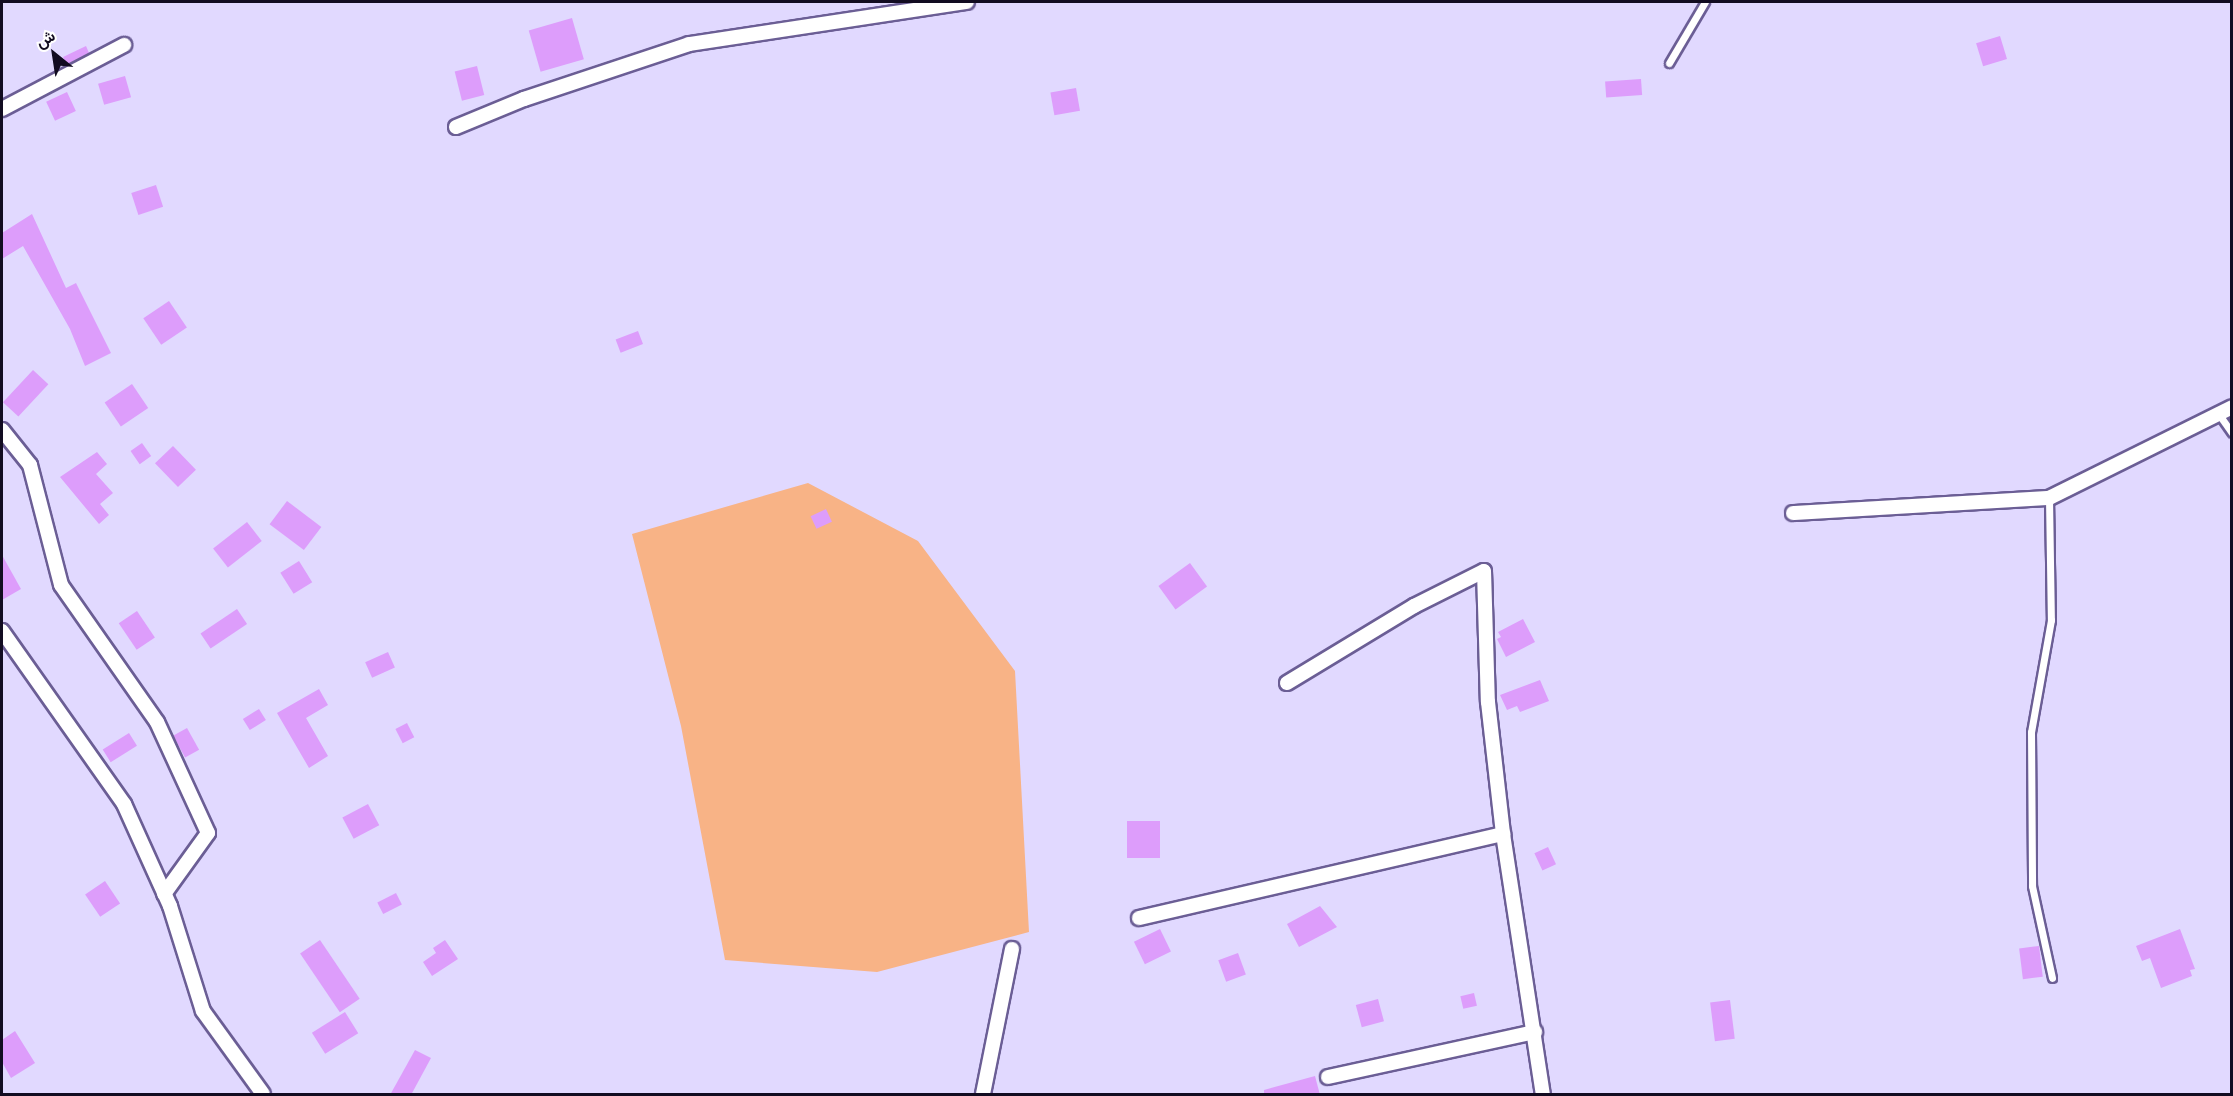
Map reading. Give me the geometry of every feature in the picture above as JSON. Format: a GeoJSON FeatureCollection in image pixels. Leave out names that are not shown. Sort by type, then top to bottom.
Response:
{"type":"FeatureCollection","features":[{"type":"Feature","properties":{"kind":"street"},"geometry":{"type":"LineString","coordinates":[[456,128],[524,99],[689,44],[967,2]]}},
{"type":"Feature","properties":{"kind":"street"},"geometry":{"type":"LineString","coordinates":[[2,109],[124,45]]}},
{"type":"Feature","properties":{"kind":"street"},"geometry":{"type":"LineString","coordinates":[[1793,513],[2049,498],[2232,407]]}},
{"type":"Feature","properties":{"kind":"street"},"geometry":{"type":"LineString","coordinates":[[2,430],[30,465],[61,585],[157,722],[208,833],[164,894]]}},
{"type":"Feature","properties":{"kind":"street"},"geometry":{"type":"LineString","coordinates":[[1287,683],[1414,606],[1484,571],[1488,702],[1503,834],[1543,1095]]}},
{"type":"Feature","properties":{"kind":"street"},"geometry":{"type":"LineString","coordinates":[[2,631],[124,804],[164,894],[203,1011],[263,1095]]}},
{"type":"Feature","properties":{"kind":"street"},"geometry":{"type":"LineString","coordinates":[[1139,918],[1503,834]]}},
{"type":"Feature","properties":{"kind":"street"},"geometry":{"type":"LineString","coordinates":[[983,1095],[1012,949]]}},
{"type":"Feature","properties":{"kind":"street"},"geometry":{"type":"LineString","coordinates":[[1328,1077],[1535,1032]]}},
{"type":"Feature","properties":{"kind":"lane"},"geometry":{"type":"LineString","coordinates":[[1669,63],[1705,2]]}},
{"type":"Feature","properties":{"kind":"lane"},"geometry":{"type":"LineString","coordinates":[[2218,413],[2232,433]]}},
{"type":"Feature","properties":{"kind":"lane"},"geometry":{"type":"LineString","coordinates":[[2049,498],[2051,620],[2031,732],[2031,874],[2052,978]]}},
{"type":"Feature","properties":{"kind":"shaded area"},"geometry":{"type":"Polygon","coordinates":[[[808,483],[918,541],[1015,671],[1029,932],[877,972],[725,960],[681,726],[632,534],[808,483]]]}},
{"type":"Feature","properties":{"kind":"building"},"geometry":{"type":"Polygon","coordinates":[[[572,18],[584,59],[541,72],[529,30],[572,18]]]}},
{"type":"Feature","properties":{"kind":"building"},"geometry":{"type":"Polygon","coordinates":[[[2000,36],[2007,59],[1983,66],[1976,43],[2000,36]]]}},
{"type":"Feature","properties":{"kind":"building"},"geometry":{"type":"Polygon","coordinates":[[[86,46],[89,53],[67,65],[63,57],[86,46]]]}},
{"type":"Feature","properties":{"kind":"building"},"geometry":{"type":"Polygon","coordinates":[[[477,66],[484,95],[462,101],[455,72],[477,66]]]}},
{"type":"Feature","properties":{"kind":"building"},"geometry":{"type":"Polygon","coordinates":[[[125,76],[131,97],[104,105],[98,84],[125,76]]]}},
{"type":"Feature","properties":{"kind":"building"},"geometry":{"type":"Polygon","coordinates":[[[1641,79],[1642,95],[1606,97],[1605,82],[1641,79]]]}},
{"type":"Feature","properties":{"kind":"building"},"geometry":{"type":"Polygon","coordinates":[[[1076,88],[1080,111],[1054,115],[1050,93],[1076,88]]]}},
{"type":"Feature","properties":{"kind":"building"},"geometry":{"type":"Polygon","coordinates":[[[67,92],[76,111],[55,121],[46,102],[67,92]]]}},
{"type":"Feature","properties":{"kind":"building"},"geometry":{"type":"Polygon","coordinates":[[[156,185],[163,207],[138,215],[131,193],[156,185]]]}},
{"type":"Feature","properties":{"kind":"building"},"geometry":{"type":"Polygon","coordinates":[[[32,214],[66,288],[76,283],[111,353],[85,366],[70,329],[23,246],[2,259],[2,233],[32,214]]]}},
{"type":"Feature","properties":{"kind":"building"},"geometry":{"type":"Polygon","coordinates":[[[169,301],[187,328],[161,345],[143,318],[169,301]]]}},
{"type":"Feature","properties":{"kind":"building"},"geometry":{"type":"Polygon","coordinates":[[[638,331],[643,344],[621,353],[616,340],[638,331]]]}},
{"type":"Feature","properties":{"kind":"building"},"geometry":{"type":"Polygon","coordinates":[[[33,370],[48,384],[18,417],[3,402],[33,370]]]}},
{"type":"Feature","properties":{"kind":"building"},"geometry":{"type":"Polygon","coordinates":[[[132,384],[148,408],[121,426],[105,402],[132,384]]]}},
{"type":"Feature","properties":{"kind":"building"},"geometry":{"type":"Polygon","coordinates":[[[142,443],[151,456],[140,464],[131,451],[142,443]]]}},
{"type":"Feature","properties":{"kind":"building"},"geometry":{"type":"Polygon","coordinates":[[[173,446],[196,470],[178,487],[155,463],[173,446]]]}},
{"type":"Feature","properties":{"kind":"building"},"geometry":{"type":"Polygon","coordinates":[[[97,452],[107,464],[96,474],[113,493],[100,504],[109,515],[99,524],[60,477],[97,452]]]}},
{"type":"Feature","properties":{"kind":"building"},"geometry":{"type":"Polygon","coordinates":[[[287,501],[321,527],[304,550],[270,524],[287,501]]]}},
{"type":"Feature","properties":{"kind":"building"},"geometry":{"type":"Polygon","coordinates":[[[826,509],[832,522],[817,529],[811,516],[826,509]]]}},
{"type":"Feature","properties":{"kind":"building"},"geometry":{"type":"Polygon","coordinates":[[[247,522],[262,541],[228,567],[213,548],[247,522]]]}},
{"type":"Feature","properties":{"kind":"building"},"geometry":{"type":"Polygon","coordinates":[[[2,555],[21,589],[2,600],[2,555]]]}},
{"type":"Feature","properties":{"kind":"building"},"geometry":{"type":"Polygon","coordinates":[[[299,561],[312,582],[294,594],[280,573],[299,561]]]}},
{"type":"Feature","properties":{"kind":"building"},"geometry":{"type":"Polygon","coordinates":[[[1190,563],[1207,586],[1175,609],[1158,586],[1190,563]]]}},
{"type":"Feature","properties":{"kind":"building"},"geometry":{"type":"Polygon","coordinates":[[[237,609],[247,624],[211,649],[201,634],[237,609]]]}},
{"type":"Feature","properties":{"kind":"building"},"geometry":{"type":"Polygon","coordinates":[[[137,611],[155,638],[137,650],[119,623],[137,611]]]}},
{"type":"Feature","properties":{"kind":"building"},"geometry":{"type":"Polygon","coordinates":[[[1523,619],[1535,642],[1506,657],[1497,639],[1501,637],[1498,632],[1523,619]]]}},
{"type":"Feature","properties":{"kind":"building"},"geometry":{"type":"Polygon","coordinates":[[[388,652],[395,668],[372,678],[365,662],[388,652]]]}},
{"type":"Feature","properties":{"kind":"building"},"geometry":{"type":"Polygon","coordinates":[[[1540,680],[1549,701],[1520,712],[1517,706],[1507,710],[1500,695],[1540,680]]]}},
{"type":"Feature","properties":{"kind":"building"},"geometry":{"type":"Polygon","coordinates":[[[319,689],[328,705],[306,718],[328,756],[309,768],[277,713],[319,689]]]}},
{"type":"Feature","properties":{"kind":"building"},"geometry":{"type":"Polygon","coordinates":[[[259,709],[266,720],[250,730],[243,719],[259,709]]]}},
{"type":"Feature","properties":{"kind":"building"},"geometry":{"type":"Polygon","coordinates":[[[407,723],[414,737],[403,743],[395,729],[407,723]]]}},
{"type":"Feature","properties":{"kind":"building"},"geometry":{"type":"Polygon","coordinates":[[[187,728],[199,750],[185,758],[173,736],[187,728]]]}},
{"type":"Feature","properties":{"kind":"building"},"geometry":{"type":"Polygon","coordinates":[[[129,733],[137,746],[111,762],[103,749],[129,733]]]}},
{"type":"Feature","properties":{"kind":"building"},"geometry":{"type":"Polygon","coordinates":[[[368,804],[379,825],[354,839],[342,818],[368,804]]]}},
{"type":"Feature","properties":{"kind":"building"},"geometry":{"type":"Polygon","coordinates":[[[1127,821],[1160,821],[1160,858],[1127,858],[1127,821]]]}},
{"type":"Feature","properties":{"kind":"building"},"geometry":{"type":"Polygon","coordinates":[[[1548,847],[1556,864],[1542,871],[1534,853],[1548,847]]]}},
{"type":"Feature","properties":{"kind":"building"},"geometry":{"type":"Polygon","coordinates":[[[105,881],[120,903],[100,917],[85,894],[105,881]]]}},
{"type":"Feature","properties":{"kind":"building"},"geometry":{"type":"Polygon","coordinates":[[[396,893],[402,905],[383,914],[377,903],[396,893]]]}},
{"type":"Feature","properties":{"kind":"building"},"geometry":{"type":"Polygon","coordinates":[[[1320,906],[1337,927],[1299,947],[1287,924],[1320,906]]]}},
{"type":"Feature","properties":{"kind":"building"},"geometry":{"type":"Polygon","coordinates":[[[1160,929],[1171,951],[1145,964],[1134,942],[1160,929]]]}},
{"type":"Feature","properties":{"kind":"building"},"geometry":{"type":"Polygon","coordinates":[[[2180,929],[2195,969],[2190,970],[2192,976],[2161,988],[2150,958],[2142,961],[2136,946],[2180,929]]]}},
{"type":"Feature","properties":{"kind":"building"},"geometry":{"type":"Polygon","coordinates":[[[320,940],[360,999],[340,1012],[300,953],[320,940]]]}},
{"type":"Feature","properties":{"kind":"building"},"geometry":{"type":"Polygon","coordinates":[[[445,940],[458,959],[432,976],[423,962],[436,953],[433,948],[445,940]]]}},
{"type":"Feature","properties":{"kind":"building"},"geometry":{"type":"Polygon","coordinates":[[[2039,946],[2043,977],[2023,979],[2019,948],[2039,946]]]}},
{"type":"Feature","properties":{"kind":"building"},"geometry":{"type":"Polygon","coordinates":[[[1238,953],[1246,975],[1226,982],[1218,960],[1238,953]]]}},
{"type":"Feature","properties":{"kind":"building"},"geometry":{"type":"Polygon","coordinates":[[[1474,993],[1477,1006],[1463,1009],[1460,996],[1474,993]]]}},
{"type":"Feature","properties":{"kind":"building"},"geometry":{"type":"Polygon","coordinates":[[[1378,999],[1384,1021],[1362,1027],[1356,1005],[1378,999]]]}},
{"type":"Feature","properties":{"kind":"building"},"geometry":{"type":"Polygon","coordinates":[[[1730,1000],[1735,1039],[1715,1041],[1710,1002],[1730,1000]]]}},
{"type":"Feature","properties":{"kind":"building"},"geometry":{"type":"Polygon","coordinates":[[[345,1012],[358,1033],[325,1054],[312,1033],[345,1012]]]}},
{"type":"Feature","properties":{"kind":"building"},"geometry":{"type":"Polygon","coordinates":[[[15,1031],[35,1063],[11,1078],[2,1062],[2,1040],[15,1031]]]}},
{"type":"Feature","properties":{"kind":"building"},"geometry":{"type":"Polygon","coordinates":[[[415,1050],[431,1058],[411,1095],[390,1095],[415,1050]]]}},
{"type":"Feature","properties":{"kind":"building"},"geometry":{"type":"Polygon","coordinates":[[[1315,1076],[1320,1095],[1264,1095],[1264,1090],[1315,1076]]]}}]}
